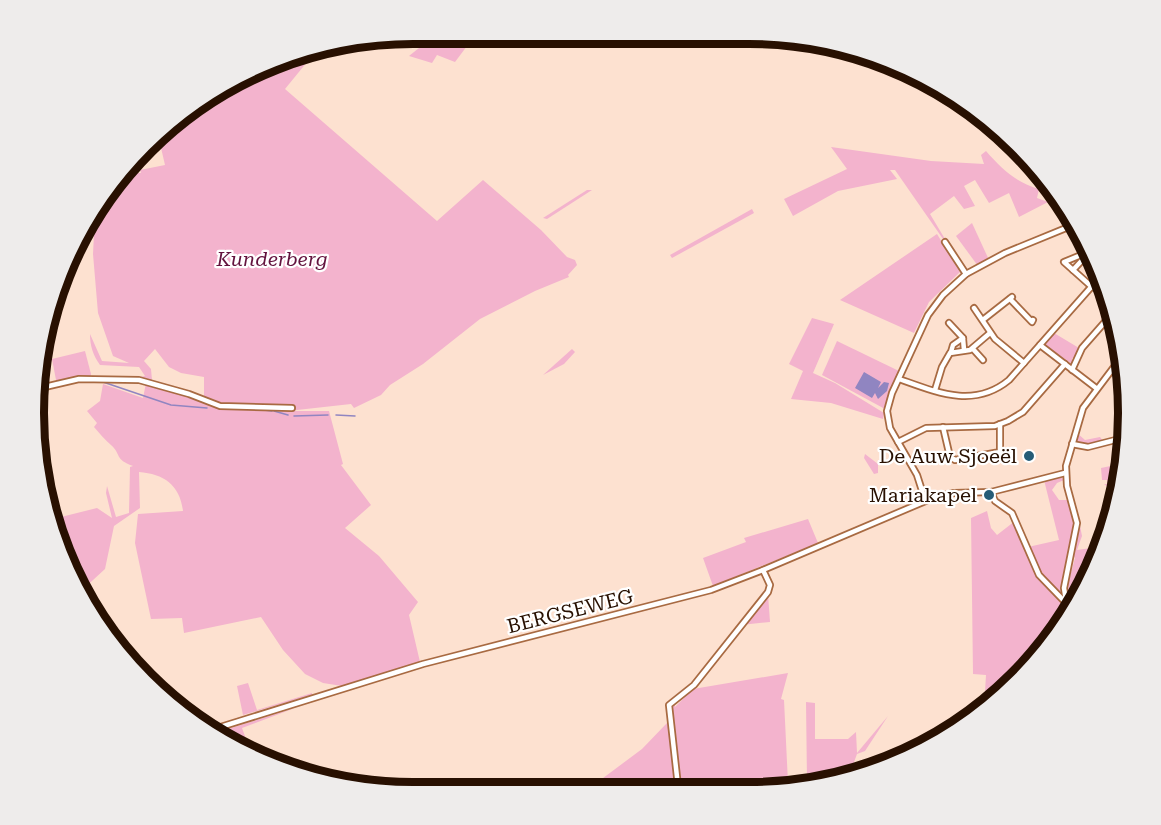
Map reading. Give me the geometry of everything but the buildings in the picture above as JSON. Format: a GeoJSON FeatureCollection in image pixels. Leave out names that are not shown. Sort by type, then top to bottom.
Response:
{"type":"FeatureCollection","features":[{"type":"Feature","properties":{"kind":"street"},"geometry":{"type":"LineString","coordinates":[[926,500],[917,475],[889,425],[887,411],[898,379],[932,308],[948,289],[966,274],[1000,255],[1068,227]]}},
{"type":"Feature","properties":{"kind":"street"},"geometry":{"type":"LineString","coordinates":[[945,242],[966,274]]}},
{"type":"Feature","properties":{"kind":"street"},"geometry":{"type":"LineString","coordinates":[[1082,256],[1064,262],[1092,287]]}},
{"type":"Feature","properties":{"kind":"street"},"geometry":{"type":"LineString","coordinates":[[1073,270],[1083,258]]}},
{"type":"Feature","properties":{"kind":"street"},"geometry":{"type":"LineString","coordinates":[[898,379],[959,397],[982,395],[1002,386],[1094,284]]}},
{"type":"Feature","properties":{"kind":"street"},"geometry":{"type":"LineString","coordinates":[[984,319],[1011,298],[1033,320]]}},
{"type":"Feature","properties":{"kind":"street"},"geometry":{"type":"LineString","coordinates":[[974,308],[984,319],[990,333],[1024,363]]}},
{"type":"Feature","properties":{"kind":"street"},"geometry":{"type":"LineString","coordinates":[[1072,370],[1082,348],[1106,321]]}},
{"type":"Feature","properties":{"kind":"street"},"geometry":{"type":"LineString","coordinates":[[949,323],[963,338],[964,350]]}},
{"type":"Feature","properties":{"kind":"street"},"geometry":{"type":"LineString","coordinates":[[951,352],[973,349],[990,333]]}},
{"type":"Feature","properties":{"kind":"street"},"geometry":{"type":"LineString","coordinates":[[935,390],[942,367],[953,345],[963,338]]}},
{"type":"Feature","properties":{"kind":"street"},"geometry":{"type":"LineString","coordinates":[[1040,345],[1096,388]]}},
{"type":"Feature","properties":{"kind":"street"},"geometry":{"type":"LineString","coordinates":[[973,349],[983,360]]}},
{"type":"Feature","properties":{"kind":"street"},"geometry":{"type":"LineString","coordinates":[[898,442],[921,429],[1000,424],[1023,411],[1065,364]]}},
{"type":"Feature","properties":{"kind":"street"},"geometry":{"type":"LineString","coordinates":[[1066,601],[1065,585],[1077,524],[1065,473],[1083,408],[1114,366]]}},
{"type":"Feature","properties":{"kind":"street"},"geometry":{"type":"LineString","coordinates":[[44,387],[76,379],[139,380],[220,406],[292,408]]}},
{"type":"Feature","properties":{"kind":"street"},"geometry":{"type":"LineString","coordinates":[[943,427],[950,457],[956,460],[1000,452],[1000,424]]}},
{"type":"Feature","properties":{"kind":"street"},"geometry":{"type":"LineString","coordinates":[[1072,444],[1088,447],[1117,440]]}},
{"type":"Feature","properties":{"kind":"street","name":"BERGSEWEG"},"geometry":{"type":"LineString","coordinates":[[220,727],[423,664],[695,595],[764,570],[926,500],[946,494],[991,492],[1065,473]]}},
{"type":"Feature","properties":{"kind":"street"},"geometry":{"type":"LineString","coordinates":[[991,492],[994,500],[1012,513],[1040,575],[1064,604]]}},
{"type":"Feature","properties":{"kind":"street"},"geometry":{"type":"LineString","coordinates":[[675,782],[669,705],[674,698],[694,685],[768,592],[770,585],[764,570]]}},
{"type":"Feature","properties":{"kind":"green space"},"geometry":{"type":"Polygon","coordinates":[[[405,44],[468,44],[455,62],[437,55],[432,63],[409,56],[419,48],[405,44]]]}},
{"type":"Feature","properties":{"kind":"green space","name":"Kunderberg"},"geometry":{"type":"Polygon","coordinates":[[[310,58],[285,89],[437,221],[483,180],[541,230],[567,257],[575,260],[577,265],[568,275],[569,277],[535,291],[480,319],[423,364],[390,385],[381,395],[354,408],[351,404],[288,411],[329,411],[343,464],[341,465],[371,505],[345,528],[379,556],[418,602],[409,615],[420,662],[342,686],[323,683],[305,674],[283,650],[261,617],[184,633],[182,618],[151,619],[135,543],[138,514],[183,511],[174,488],[169,482],[156,475],[139,472],[140,508],[114,526],[105,569],[87,586],[82,576],[59,518],[97,508],[112,518],[106,493],[107,486],[116,517],[129,513],[130,467],[133,466],[121,459],[94,427],[97,423],[87,411],[100,401],[103,384],[143,398],[146,383],[204,399],[204,377],[181,373],[169,367],[155,349],[144,361],[151,369],[152,380],[132,378],[145,376],[139,367],[100,365],[91,346],[90,334],[102,361],[129,363],[113,356],[98,313],[93,254],[94,226],[132,173],[141,173],[140,170],[165,165],[160,144],[207,106],[249,82],[310,58]]]}},
{"type":"Feature","properties":{"kind":"green space"},"geometry":{"type":"Polygon","coordinates":[[[831,147],[931,161],[984,164],[981,155],[986,151],[1010,174],[1023,183],[1039,189],[1037,198],[1048,202],[1019,217],[1009,193],[989,203],[975,180],[964,186],[975,206],[964,209],[954,196],[930,214],[945,239],[943,239],[895,170],[890,170],[897,179],[838,191],[793,216],[784,199],[847,169],[831,147]]]}},
{"type":"Feature","properties":{"kind":"green space"},"geometry":{"type":"Polygon","coordinates":[[[587,190],[592,190],[547,219],[543,218],[587,190]]]}},
{"type":"Feature","properties":{"kind":"green space"},"geometry":{"type":"Polygon","coordinates":[[[752,209],[754,213],[672,258],[670,255],[752,209]]]}},
{"type":"Feature","properties":{"kind":"green space"},"geometry":{"type":"Polygon","coordinates":[[[972,223],[989,260],[978,266],[956,236],[972,223]]]}},
{"type":"Feature","properties":{"kind":"green space"},"geometry":{"type":"Polygon","coordinates":[[[937,234],[960,272],[929,302],[914,333],[840,300],[937,234]]]}},
{"type":"Feature","properties":{"kind":"green space"},"geometry":{"type":"Polygon","coordinates":[[[812,318],[834,324],[813,373],[835,383],[884,413],[883,419],[831,403],[791,399],[803,371],[789,364],[812,318]]]}},
{"type":"Feature","properties":{"kind":"green space"},"geometry":{"type":"Polygon","coordinates":[[[1054,333],[1079,348],[1074,359],[1072,358],[1072,364],[1044,345],[1054,333]]]}},
{"type":"Feature","properties":{"kind":"green space"},"geometry":{"type":"Polygon","coordinates":[[[837,341],[899,371],[885,409],[822,375],[837,341]]]}},
{"type":"Feature","properties":{"kind":"green space"},"geometry":{"type":"Polygon","coordinates":[[[572,349],[575,352],[564,364],[543,375],[572,349]]]}},
{"type":"Feature","properties":{"kind":"green space"},"geometry":{"type":"Polygon","coordinates":[[[85,351],[91,374],[90,381],[57,385],[52,359],[85,351]]]}},
{"type":"Feature","properties":{"kind":"green space"},"geometry":{"type":"Polygon","coordinates":[[[1077,433],[1085,440],[1100,437],[1103,441],[1089,445],[1075,442],[1077,433]]]}},
{"type":"Feature","properties":{"kind":"green space"},"geometry":{"type":"Polygon","coordinates":[[[865,454],[878,464],[878,473],[874,474],[864,458],[865,454]]]}},
{"type":"Feature","properties":{"kind":"green space"},"geometry":{"type":"Polygon","coordinates":[[[1113,465],[1109,488],[1104,484],[1107,484],[1107,480],[1102,480],[1101,468],[1113,465]]]}},
{"type":"Feature","properties":{"kind":"green space"},"geometry":{"type":"Polygon","coordinates":[[[1061,477],[1064,480],[1057,483],[1052,490],[1059,500],[1069,500],[1075,524],[1063,599],[1042,578],[1028,547],[1059,540],[1044,480],[1061,477]]]}},
{"type":"Feature","properties":{"kind":"green space"},"geometry":{"type":"Polygon","coordinates":[[[987,511],[991,528],[997,535],[1015,521],[1034,567],[1063,604],[1026,656],[985,696],[986,675],[973,674],[971,518],[987,511]]]}},
{"type":"Feature","properties":{"kind":"green space"},"geometry":{"type":"Polygon","coordinates":[[[808,519],[818,543],[713,586],[703,558],[746,542],[744,538],[808,519]]]}},
{"type":"Feature","properties":{"kind":"green space"},"geometry":{"type":"Polygon","coordinates":[[[1079,521],[1082,536],[1077,550],[1091,548],[1069,596],[1068,584],[1075,558],[1073,555],[1079,521]]]}},
{"type":"Feature","properties":{"kind":"green space"},"geometry":{"type":"Polygon","coordinates":[[[768,594],[770,622],[741,625],[768,594]]]}},
{"type":"Feature","properties":{"kind":"green space"},"geometry":{"type":"Polygon","coordinates":[[[788,673],[781,699],[784,700],[788,779],[748,782],[598,782],[642,749],[667,723],[672,744],[669,706],[675,700],[675,707],[693,689],[788,673]]]}},
{"type":"Feature","properties":{"kind":"green space"},"geometry":{"type":"Polygon","coordinates":[[[248,683],[257,710],[312,693],[312,695],[243,715],[237,686],[248,683]]]}},
{"type":"Feature","properties":{"kind":"green space"},"geometry":{"type":"Polygon","coordinates":[[[806,702],[815,703],[815,739],[848,739],[856,732],[857,753],[888,716],[865,751],[857,754],[852,766],[807,776],[806,702]]]}},
{"type":"Feature","properties":{"kind":"green space"},"geometry":{"type":"Polygon","coordinates":[[[295,708],[242,728],[247,742],[225,730],[295,708]]]}},
{"type":"Feature","properties":{"kind":"shaded area"},"geometry":{"type":"Polygon","coordinates":[[[864,372],[881,382],[878,388],[884,382],[889,383],[887,391],[878,399],[875,393],[872,398],[855,388],[864,372]]]}},
{"type":"Feature","properties":{"kind":"waterway"},"geometry":{"type":"LineString","coordinates":[[103,382],[171,405],[207,408]]}},
{"type":"Feature","properties":{"kind":"waterway"},"geometry":{"type":"LineString","coordinates":[[264,410],[272,411]]}},
{"type":"Feature","properties":{"kind":"waterway"},"geometry":{"type":"LineString","coordinates":[[274,411],[288,415]]}},
{"type":"Feature","properties":{"kind":"waterway"},"geometry":{"type":"LineString","coordinates":[[294,416],[328,415]]}},
{"type":"Feature","properties":{"kind":"waterway"},"geometry":{"type":"LineString","coordinates":[[336,415],[355,416]]}},
{"type":"Feature","properties":{"kind":"place","name":"De Auw Sjoeël"},"geometry":{"type":"Point","coordinates":[1029,456]}},
{"type":"Feature","properties":{"kind":"place","name":"Mariakapel"},"geometry":{"type":"Point","coordinates":[989,495]}}]}
